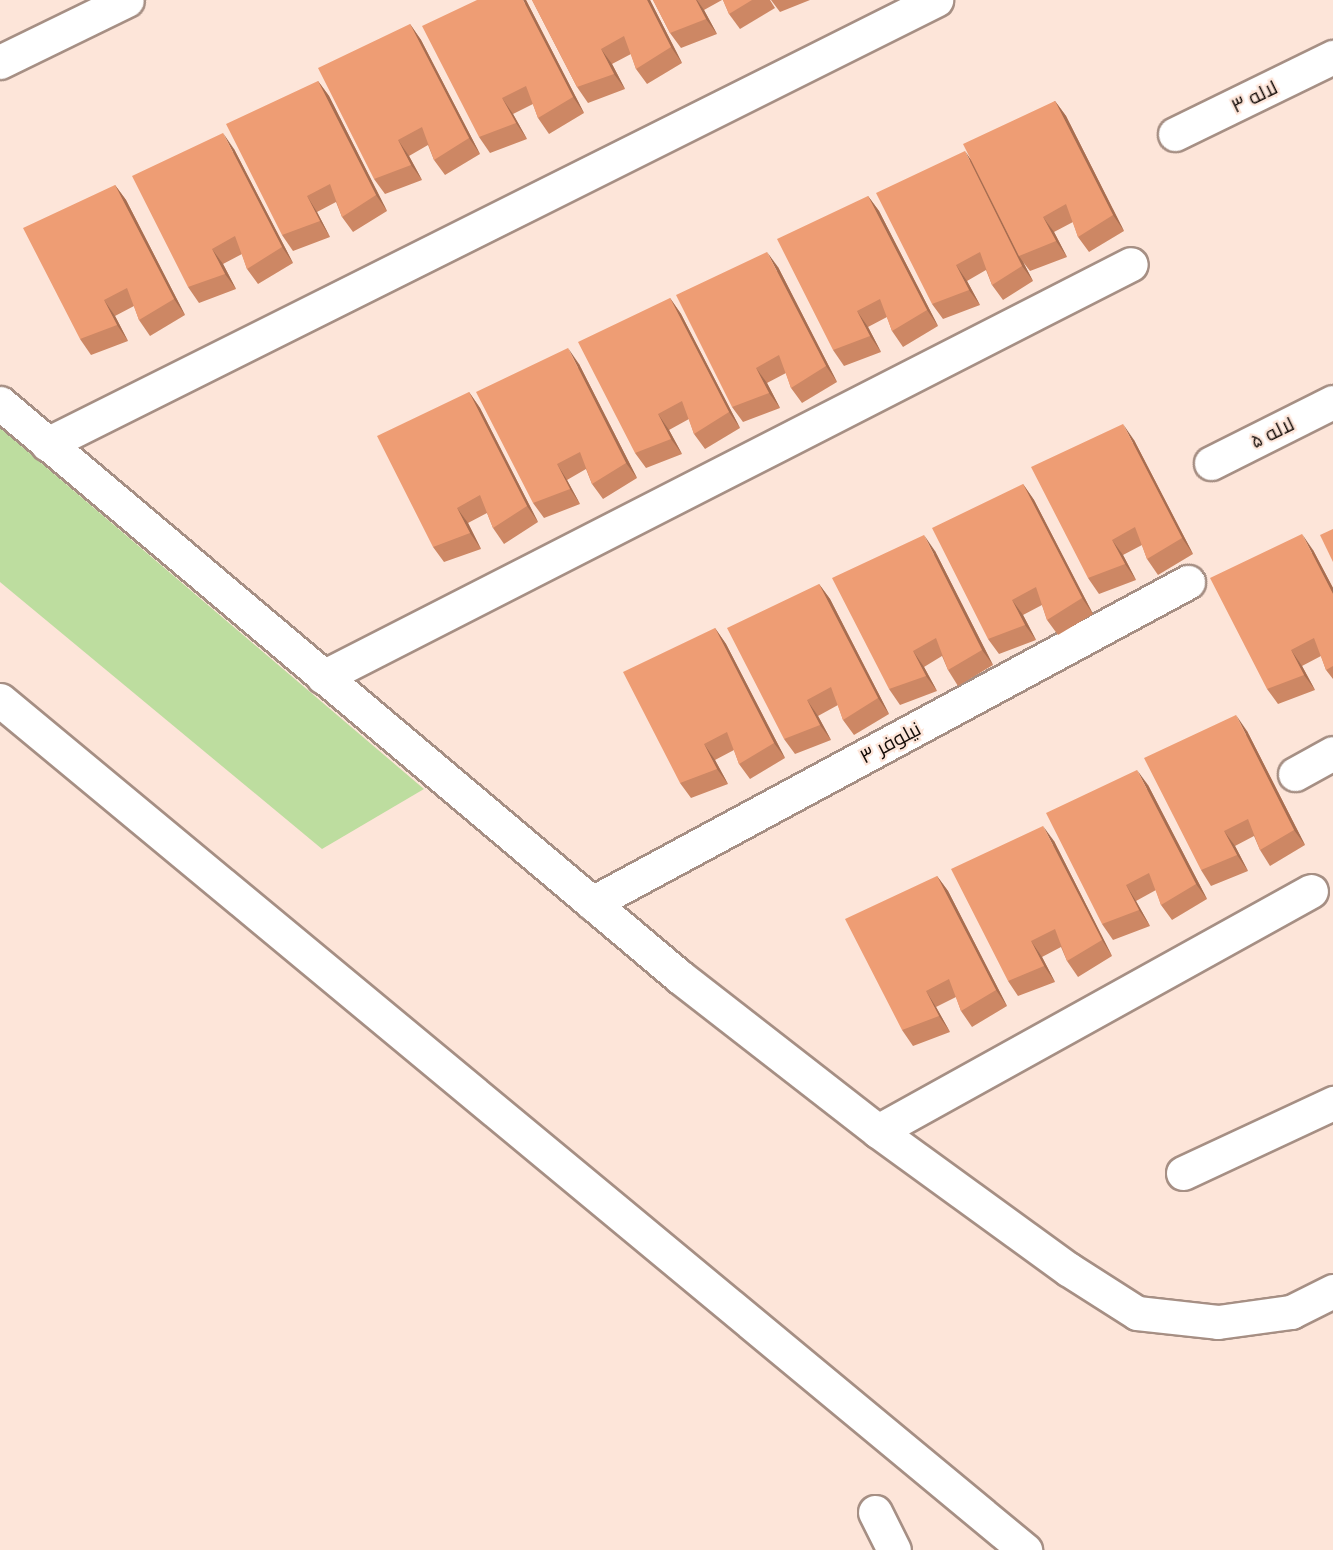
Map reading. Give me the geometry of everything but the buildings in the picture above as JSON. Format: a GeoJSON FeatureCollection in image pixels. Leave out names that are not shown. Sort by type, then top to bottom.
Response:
{"type":"FeatureCollection","features":[{"type":"Feature","properties":{"kind":"street"},"geometry":{"type":"LineString","coordinates":[[0,62],[127,0]]}},
{"type":"Feature","properties":{"kind":"street"},"geometry":{"type":"LineString","coordinates":[[47,444],[936,0]]}},
{"type":"Feature","properties":{"kind":"street","name":"لاله ٣"},"geometry":{"type":"LineString","coordinates":[[1175,134],[1333,57]]}},
{"type":"Feature","properties":{"kind":"street"},"geometry":{"type":"LineString","coordinates":[[322,677],[1131,264]]}},
{"type":"Feature","properties":{"kind":"street","name":"لاله ۵"},"geometry":{"type":"LineString","coordinates":[[1211,463],[1333,402]]}},
{"type":"Feature","properties":{"kind":"street"},"geometry":{"type":"LineString","coordinates":[[0,403],[592,903],[878,1131],[1068,1269],[1137,1312],[1218,1322],[1291,1312],[1333,1291]]}},
{"type":"Feature","properties":{"kind":"street","name":"نیلوفر ٣"},"geometry":{"type":"LineString","coordinates":[[592,903],[1188,582]]}},
{"type":"Feature","properties":{"kind":"street"},"geometry":{"type":"LineString","coordinates":[[0,700],[1025,1550]]}},
{"type":"Feature","properties":{"kind":"street"},"geometry":{"type":"LineString","coordinates":[[1295,774],[1333,753]]}},
{"type":"Feature","properties":{"kind":"street"},"geometry":{"type":"LineString","coordinates":[[878,1131],[1311,891]]}},
{"type":"Feature","properties":{"kind":"street"},"geometry":{"type":"LineString","coordinates":[[1183,1173],[1333,1103]]}},
{"type":"Feature","properties":{"kind":"street"},"geometry":{"type":"LineString","coordinates":[[875,1512],[894,1550]]}},
{"type":"Feature","properties":{"kind":"green space"},"geometry":{"type":"Polygon","coordinates":[[[0,428],[424,789],[322,849],[0,582],[0,428]]]}}]}
